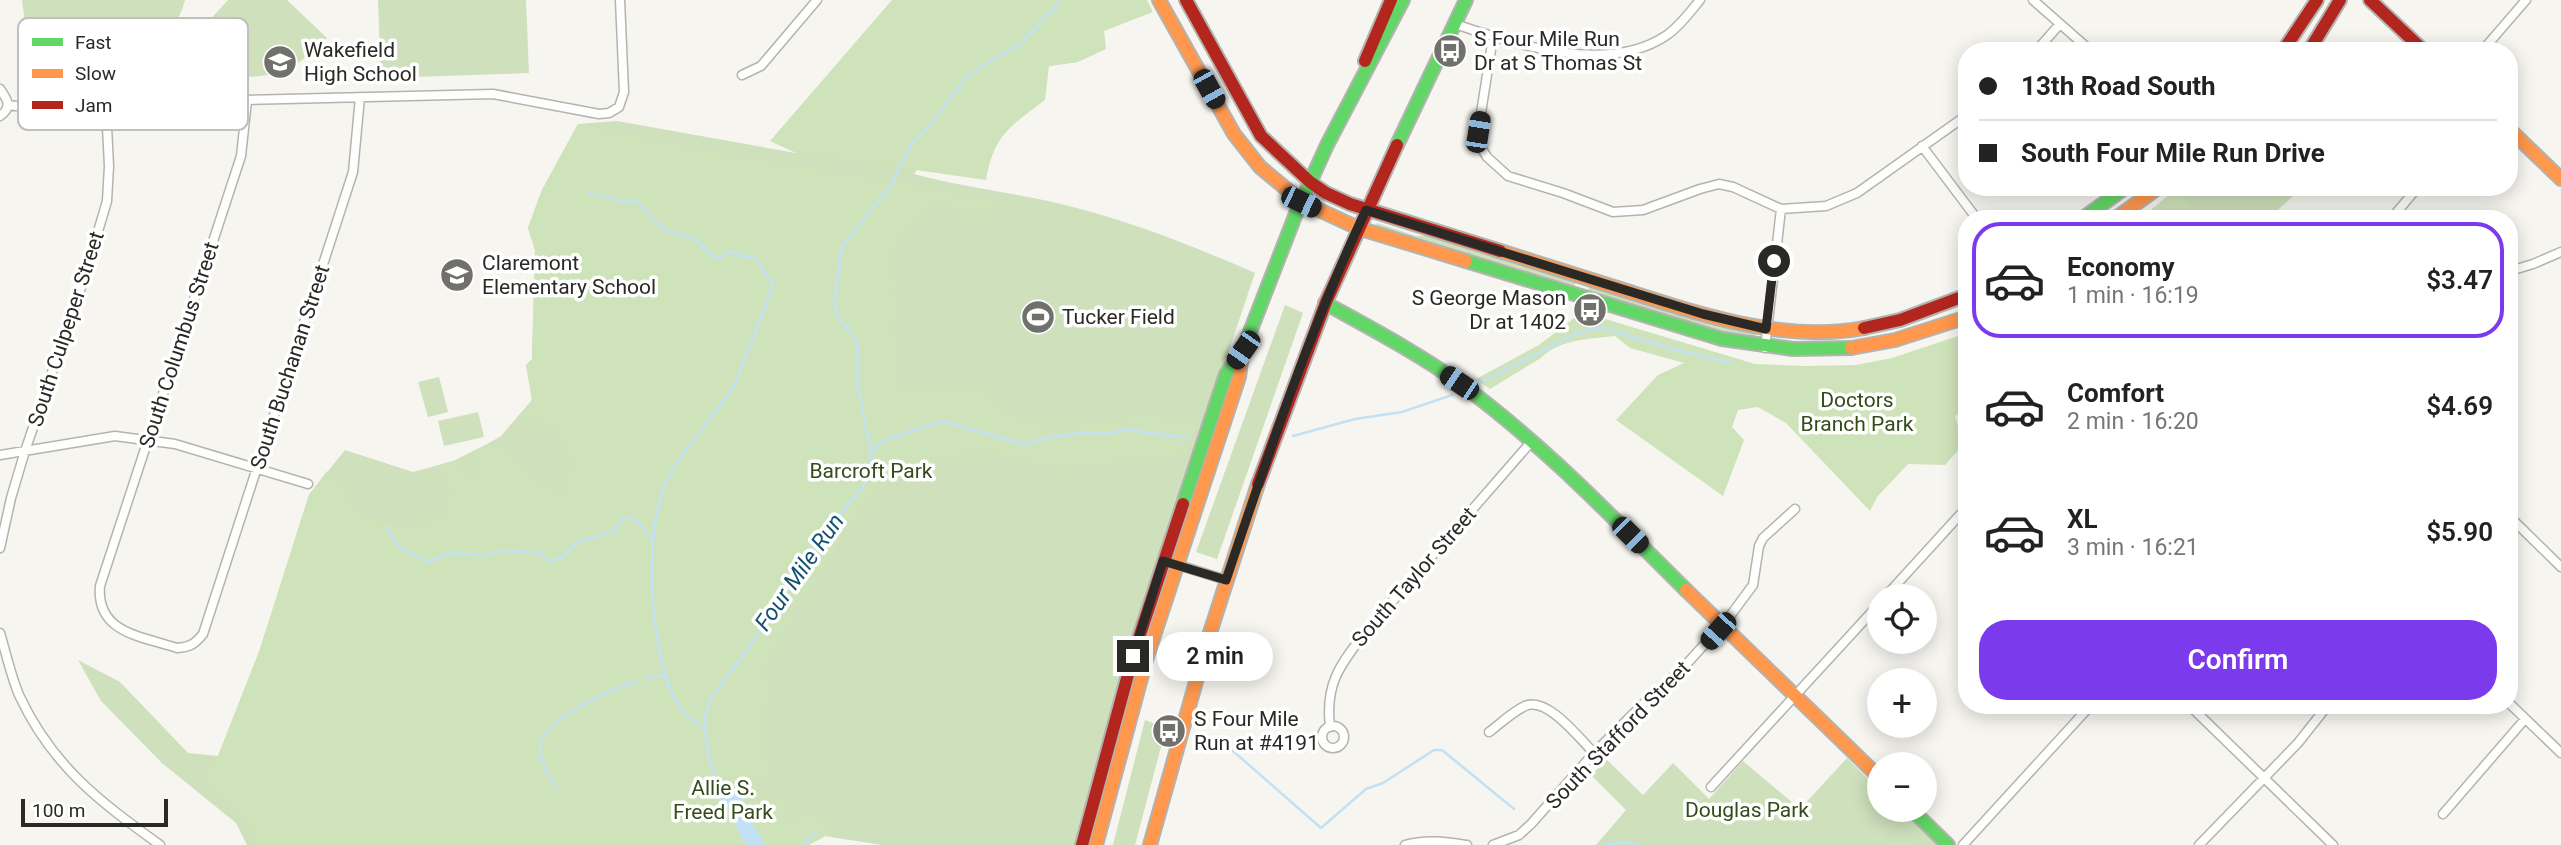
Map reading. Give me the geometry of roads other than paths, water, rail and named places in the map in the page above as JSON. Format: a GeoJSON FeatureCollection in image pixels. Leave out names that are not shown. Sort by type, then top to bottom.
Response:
{"type":"FeatureCollection","features":[{"type":"Feature","properties":{"kind":"main road"},"geometry":{"type":"LineString","coordinates":[[1159,0],[1234,134],[1260,167],[1301,202],[1358,228],[1724,340],[1765,348],[1864,348],[1918,335],[1958,320]]}},
{"type":"Feature","properties":{"kind":"main road"},"geometry":{"type":"LineString","coordinates":[[1186,0],[1261,136],[1310,182],[1326,193],[1366,210],[1703,314],[1766,329],[1859,329],[1900,320],[1958,298]]}},
{"type":"Feature","properties":{"kind":"main road"},"geometry":{"type":"LineString","coordinates":[[1359,80],[1370,45],[1391,0]]}},
{"type":"Feature","properties":{"kind":"main road"},"geometry":{"type":"LineString","coordinates":[[1096,845],[1146,660],[1239,377],[1243,350],[1310,182],[1359,80],[1403,0]]}},
{"type":"Feature","properties":{"kind":"main road"},"geometry":{"type":"LineString","coordinates":[[1150,845],[1226,580],[1270,449],[1325,303],[1466,0]]}},
{"type":"Feature","properties":{"kind":"main road"},"geometry":{"type":"LineString","coordinates":[[2289,42],[2317,0]]}},
{"type":"Feature","properties":{"kind":"main road"},"geometry":{"type":"LineString","coordinates":[[2314,42],[2340,0]]}},
{"type":"Feature","properties":{"kind":"main road"},"geometry":{"type":"LineString","coordinates":[[2370,0],[2414,42]]}},
{"type":"Feature","properties":{"kind":"main road"},"geometry":{"type":"LineString","coordinates":[[2518,138],[2561,179]]}},
{"type":"Feature","properties":{"kind":"main road"},"geometry":{"type":"LineString","coordinates":[[2094,210],[2114,196]]}},
{"type":"Feature","properties":{"kind":"main road"},"geometry":{"type":"LineString","coordinates":[[2127,210],[2147,196]]}},
{"type":"Feature","properties":{"kind":"main road"},"geometry":{"type":"LineString","coordinates":[[1579,296],[1585,278]]}},
{"type":"Feature","properties":{"kind":"main road"},"geometry":{"type":"LineString","coordinates":[[1325,303],[1407,349],[1459,383],[1531,442],[1578,484],[1867,765]]}},
{"type":"Feature","properties":{"kind":"main road"},"geometry":{"type":"LineString","coordinates":[[1082,845],[1133,656],[1163,561],[1226,374],[1243,350]]}},
{"type":"Feature","properties":{"kind":"main road"},"geometry":{"type":"LineString","coordinates":[[1924,822],[1948,845]]}},
{"type":"Feature","properties":{"kind":"street"},"geometry":{"type":"LineString","coordinates":[[248,102],[494,94],[598,114],[609,113],[619,107],[624,92],[620,0]]}},
{"type":"Feature","properties":{"kind":"street"},"geometry":{"type":"LineString","coordinates":[[742,75],[761,66],[817,0]]}},
{"type":"Feature","properties":{"kind":"street"},"geometry":{"type":"LineString","coordinates":[[1455,24],[1493,37],[1559,52],[1624,53],[1647,47],[1669,34],[1700,0]]}},
{"type":"Feature","properties":{"kind":"street"},"geometry":{"type":"LineString","coordinates":[[2033,0],[2081,42]]}},
{"type":"Feature","properties":{"kind":"street"},"geometry":{"type":"LineString","coordinates":[[2490,42],[2526,0]]}},
{"type":"Feature","properties":{"kind":"street"},"geometry":{"type":"LineString","coordinates":[[2044,42],[2060,24]]}},
{"type":"Feature","properties":{"kind":"street"},"geometry":{"type":"LineString","coordinates":[[1493,37],[1478,132],[1479,144],[1487,157],[1508,176],[1613,212],[1643,210],[1719,184],[1781,209],[1826,206],[1857,193],[1958,121]]}},
{"type":"Feature","properties":{"kind":"street"},"geometry":{"type":"LineString","coordinates":[[0,116],[8,105],[1,91]]}},
{"type":"Feature","properties":{"kind":"street","name":"South Buchanan Street"},"geometry":{"type":"LineString","coordinates":[[203,634],[353,172],[360,97]]}},
{"type":"Feature","properties":{"kind":"street"},"geometry":{"type":"LineString","coordinates":[[8,105],[18,106]]}},
{"type":"Feature","properties":{"kind":"street","name":"South Culpeper Street"},"geometry":{"type":"LineString","coordinates":[[0,548],[25,451],[84,279],[107,201],[107,130]]}},
{"type":"Feature","properties":{"kind":"street","name":"South Columbus Street"},"geometry":{"type":"LineString","coordinates":[[203,634],[196,643],[177,648],[114,626],[105,615],[99,600],[100,586],[241,156],[244,130]]}},
{"type":"Feature","properties":{"kind":"street"},"geometry":{"type":"LineString","coordinates":[[1923,146],[1958,193]]}},
{"type":"Feature","properties":{"kind":"street"},"geometry":{"type":"LineString","coordinates":[[2399,210],[2411,196]]}},
{"type":"Feature","properties":{"kind":"street"},"geometry":{"type":"LineString","coordinates":[[1765,348],[1781,209]]}},
{"type":"Feature","properties":{"kind":"street"},"geometry":{"type":"LineString","coordinates":[[2518,268],[2561,252]]}},
{"type":"Feature","properties":{"kind":"street"},"geometry":{"type":"LineString","coordinates":[[0,455],[115,436],[147,439],[175,444],[308,484]]}},
{"type":"Feature","properties":{"kind":"street","name":"South Taylor Street"},"geometry":{"type":"LineString","coordinates":[[1330,727],[1329,690],[1339,666],[1531,442]]}},
{"type":"Feature","properties":{"kind":"street","name":"South Stafford Street"},"geometry":{"type":"LineString","coordinates":[[1493,845],[1519,835],[1531,824],[1594,753],[1683,668],[1722,626],[1753,585],[1763,538],[1795,509]]}},
{"type":"Feature","properties":{"kind":"street"},"geometry":{"type":"LineString","coordinates":[[1897,584],[1958,517]]}},
{"type":"Feature","properties":{"kind":"street"},"geometry":{"type":"LineString","coordinates":[[2518,525],[2561,567]]}},
{"type":"Feature","properties":{"kind":"street"},"geometry":{"type":"LineString","coordinates":[[1163,561],[1226,580]]}},
{"type":"Feature","properties":{"kind":"street"},"geometry":{"type":"LineString","coordinates":[[1711,787],[1867,617]]}},
{"type":"Feature","properties":{"kind":"street"},"geometry":{"type":"LineString","coordinates":[[0,634],[19,694],[46,743],[70,774],[110,810],[160,845]]}},
{"type":"Feature","properties":{"kind":"street"},"geometry":{"type":"LineString","coordinates":[[1489,732],[1523,707],[1542,705],[1594,753]]}},
{"type":"Feature","properties":{"kind":"street"},"geometry":{"type":"LineString","coordinates":[[2518,712],[2561,753]]}},
{"type":"Feature","properties":{"kind":"street"},"geometry":{"type":"LineString","coordinates":[[1963,845],[2083,714]]}},
{"type":"Feature","properties":{"kind":"street"},"geometry":{"type":"LineString","coordinates":[[2198,714],[2333,845]]}},
{"type":"Feature","properties":{"kind":"street"},"geometry":{"type":"LineString","coordinates":[[2199,845],[2298,743],[2321,714]]}},
{"type":"Feature","properties":{"kind":"street"},"geometry":{"type":"LineString","coordinates":[[2443,814],[2525,719]]}},
{"type":"Feature","properties":{"kind":"street"},"geometry":{"type":"LineString","coordinates":[[1405,845],[1417,841],[1443,841],[1467,845]]}},
{"type":"Feature","properties":{"kind":"water"},"geometry":{"type":"Polygon","coordinates":[[[719,784],[725,785],[729,792],[743,795],[746,813],[765,845],[747,845],[725,805],[712,796],[712,791],[719,784]]]}},
{"type":"Feature","properties":{"kind":"waterway","name":"Four Mile Run"},"geometry":{"type":"LineString","coordinates":[[720,786],[709,759],[705,729],[705,717],[712,696],[745,653],[822,537],[864,485],[870,471],[870,445],[858,390],[857,341],[837,316],[834,302],[842,247],[892,184],[910,146],[931,124],[969,74],[1022,43],[1061,0]]}},
{"type":"Feature","properties":{"kind":"waterway"},"geometry":{"type":"LineString","coordinates":[[588,192],[596,196],[613,197],[620,202],[637,201],[666,230],[693,238],[706,252],[714,256],[720,258],[731,251],[741,257],[745,255],[759,261],[764,273],[773,281],[736,381],[669,476],[660,498],[655,525],[652,587],[659,649],[675,699],[688,716],[704,729]]}},
{"type":"Feature","properties":{"kind":"waterway"},"geometry":{"type":"LineString","coordinates":[[1481,382],[1576,334],[1600,327],[1672,349],[1732,363]]}},
{"type":"Feature","properties":{"kind":"waterway"},"geometry":{"type":"LineString","coordinates":[[1293,436],[1355,419],[1402,412],[1452,395]]}},
{"type":"Feature","properties":{"kind":"waterway"},"geometry":{"type":"LineString","coordinates":[[871,455],[879,445],[890,438],[942,421],[1023,444],[1057,436],[1109,434],[1126,429],[1188,437]]}},
{"type":"Feature","properties":{"kind":"waterway"},"geometry":{"type":"LineString","coordinates":[[386,527],[399,547],[428,562],[450,553],[487,555],[505,550],[540,553],[547,561],[561,558],[581,540],[599,538],[603,533],[615,531],[622,518],[634,518],[652,539]]}},
{"type":"Feature","properties":{"kind":"waterway"},"geometry":{"type":"LineString","coordinates":[[646,678],[667,675]]}},
{"type":"Feature","properties":{"kind":"waterway"},"geometry":{"type":"LineString","coordinates":[[557,789],[542,759],[540,748],[543,737],[564,716],[636,681]]}},
{"type":"Feature","properties":{"kind":"waterway"},"geometry":{"type":"LineString","coordinates":[[1217,737],[1321,828],[1366,789],[1383,783],[1434,750],[1442,750],[1514,809]]}},
{"type":"Feature","properties":{"kind":"waterway"},"geometry":{"type":"LineString","coordinates":[[805,845],[806,840],[816,833]]}},
{"type":"Feature","properties":{"kind":"waterway"},"geometry":{"type":"LineString","coordinates":[[1604,845],[1623,842],[1637,845]]}},
{"type":"Feature","properties":{"kind":"place","name":"S Four Mile Run Dr at S Thomas St"},"geometry":{"type":"Point","coordinates":[1450,51]}},
{"type":"Feature","properties":{"kind":"place","name":"Wakefield High School"},"geometry":{"type":"Point","coordinates":[280,62]}},
{"type":"Feature","properties":{"kind":"place","name":"Claremont Elementary School"},"geometry":{"type":"Point","coordinates":[457,275]}},
{"type":"Feature","properties":{"kind":"place","name":"S George Mason Dr at 1402"},"geometry":{"type":"Point","coordinates":[1590,310]}},
{"type":"Feature","properties":{"kind":"place","name":"Tucker Field"},"geometry":{"type":"Point","coordinates":[1038,317]}},
{"type":"Feature","properties":{"kind":"place","name":"S Four Mile Run at #4191"},"geometry":{"type":"Point","coordinates":[1169,731]}},
{"type":"Feature","properties":{"kind":"park label","name":"Doctors Branch Park"},"geometry":{"type":"Point","coordinates":[1857,412]}},
{"type":"Feature","properties":{"kind":"park label","name":"Barcroft Park"},"geometry":{"type":"Point","coordinates":[871,471]}},
{"type":"Feature","properties":{"kind":"park label","name":"Allie S. Freed Park"},"geometry":{"type":"Point","coordinates":[723,800]}},
{"type":"Feature","properties":{"kind":"park label","name":"Douglas Park"},"geometry":{"type":"Point","coordinates":[1747,810]}}]}
